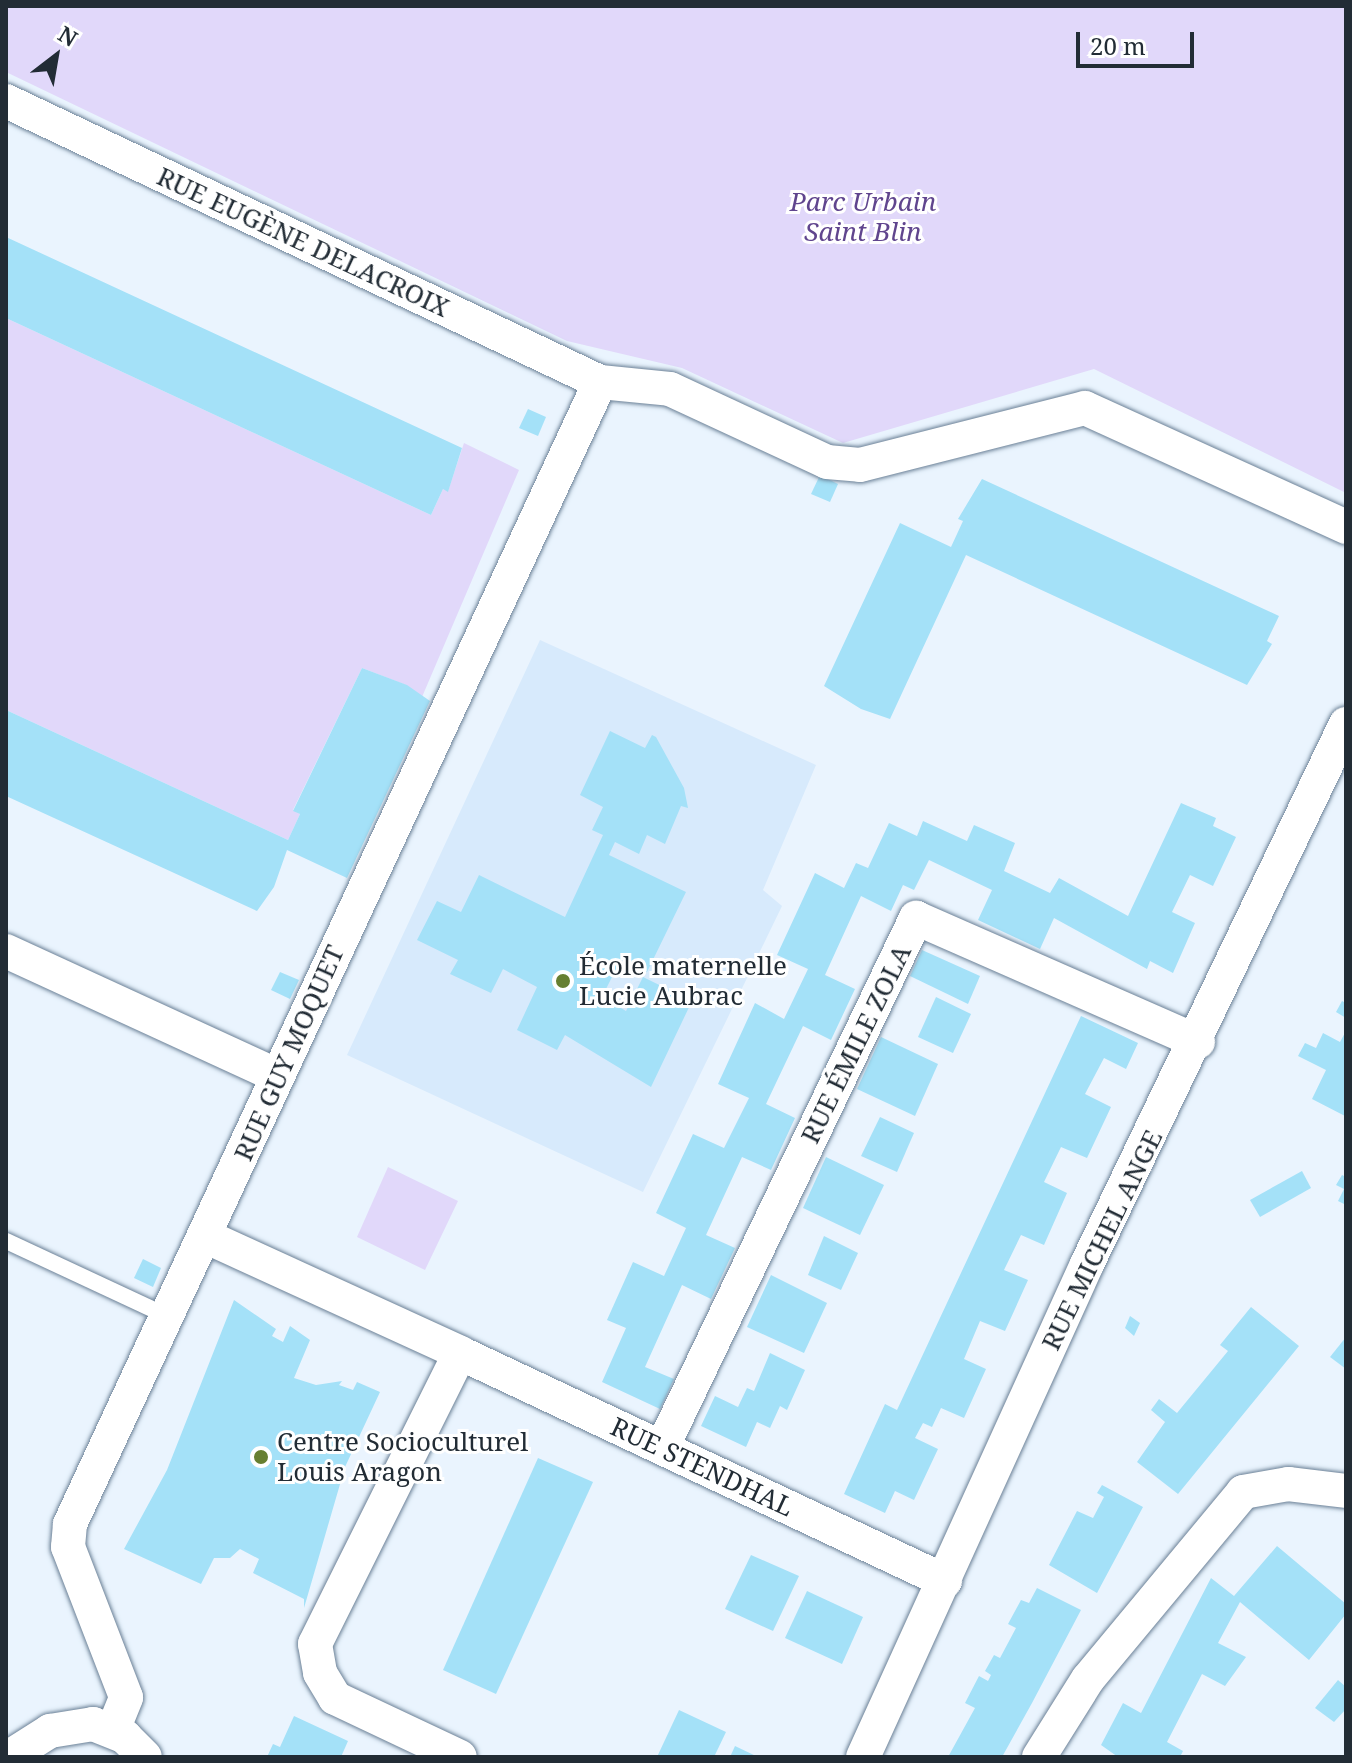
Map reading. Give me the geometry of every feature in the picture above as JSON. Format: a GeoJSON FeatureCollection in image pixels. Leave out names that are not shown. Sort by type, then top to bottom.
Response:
{"type":"FeatureCollection","features":[{"type":"Feature","properties":{"kind":"street","name":"RUE EUGÈNE DELACROIX"},"geometry":{"type":"LineString","coordinates":[[6,101],[600,382],[670,389],[827,462],[860,465],[1085,408],[1346,527]]}},
{"type":"Feature","properties":{"kind":"street","name":"RUE GUY MOQUET"},"geometry":{"type":"LineString","coordinates":[[113,1730],[126,1697],[68,1547],[70,1524],[600,382]]}},
{"type":"Feature","properties":{"kind":"street","name":"RUE MICHEL ANGE"},"geometry":{"type":"LineString","coordinates":[[863,1757],[1087,1264],[1198,1042],[1346,724]]}},
{"type":"Feature","properties":{"kind":"street","name":"RUE ÉMILE ZOLA"},"geometry":{"type":"LineString","coordinates":[[662,1448],[916,918],[1198,1042]]}},
{"type":"Feature","properties":{"kind":"street"},"geometry":{"type":"LineString","coordinates":[[6,951],[278,1076]]}},
{"type":"Feature","properties":{"kind":"street","name":"RUE STENDHAL"},"geometry":{"type":"LineString","coordinates":[[205,1236],[945,1581]]}},
{"type":"Feature","properties":{"kind":"street"},"geometry":{"type":"LineString","coordinates":[[460,1353],[315,1644],[320,1673],[335,1698],[460,1757]]}},
{"type":"Feature","properties":{"kind":"street"},"geometry":{"type":"LineString","coordinates":[[1039,1757],[1088,1679],[1243,1492],[1288,1484],[1346,1491]]}},
{"type":"Feature","properties":{"kind":"street"},"geometry":{"type":"LineString","coordinates":[[9,1757],[50,1731],[93,1724],[113,1730],[145,1757]]}},
{"type":"Feature","properties":{"kind":"lane"},"geometry":{"type":"LineString","coordinates":[[6,1241],[167,1316]]}},
{"type":"Feature","properties":{"kind":"shaded area","name":"École maternelle Lucie Aubrac"},"geometry":{"type":"Polygon","coordinates":[[[540,640],[816,765],[763,890],[782,906],[643,1192],[347,1055],[540,640]]]}},
{"type":"Feature","properties":{"kind":"green space","name":"Parc Urbain Saint Blin"},"geometry":{"type":"Polygon","coordinates":[[[6,6],[1346,6],[1346,493],[1094,369],[843,443],[682,368],[567,341],[6,72],[6,6]]]}},
{"type":"Feature","properties":{"kind":"green space"},"geometry":{"type":"Polygon","coordinates":[[[6,318],[431,515],[443,489],[448,491],[464,443],[519,470],[422,697],[406,685],[362,668],[293,810],[300,814],[288,840],[6,710],[6,318]]]}},
{"type":"Feature","properties":{"kind":"green space"},"geometry":{"type":"Polygon","coordinates":[[[388,1167],[458,1201],[425,1270],[357,1237],[388,1167]]]}},
{"type":"Feature","properties":{"kind":"building"},"geometry":{"type":"Polygon","coordinates":[[[6,237],[462,448],[448,492],[443,489],[431,515],[6,318],[6,237]]]}},
{"type":"Feature","properties":{"kind":"building"},"geometry":{"type":"Polygon","coordinates":[[[528,409],[546,417],[538,436],[519,428],[528,409]]]}},
{"type":"Feature","properties":{"kind":"building"},"geometry":{"type":"Polygon","coordinates":[[[820,475],[838,484],[830,502],[811,494],[820,475]]]}},
{"type":"Feature","properties":{"kind":"building"},"geometry":{"type":"Polygon","coordinates":[[[982,479],[1279,616],[1267,641],[1272,644],[1247,685],[966,555],[890,719],[861,709],[824,686],[900,523],[951,547],[963,521],[958,519],[982,479]]]}},
{"type":"Feature","properties":{"kind":"building"},"geometry":{"type":"Polygon","coordinates":[[[362,668],[407,685],[430,701],[347,878],[287,850],[274,887],[257,911],[6,796],[6,710],[288,840],[300,814],[293,811],[362,668]]]}},
{"type":"Feature","properties":{"kind":"building"},"geometry":{"type":"Polygon","coordinates":[[[610,731],[645,748],[652,735],[656,737],[684,788],[688,808],[681,806],[665,844],[647,835],[639,854],[615,842],[609,855],[686,892],[647,972],[621,959],[602,997],[626,1011],[643,977],[692,1001],[651,1087],[565,1035],[557,1050],[517,1030],[537,987],[503,969],[491,993],[450,974],[458,960],[417,940],[437,901],[461,912],[479,875],[565,917],[603,835],[592,830],[603,807],[580,795],[610,731]]]}},
{"type":"Feature","properties":{"kind":"building"},"geometry":{"type":"Polygon","coordinates":[[[1181,803],[1216,818],[1213,826],[1236,837],[1213,886],[1190,875],[1172,912],[1195,923],[1173,973],[1150,961],[1147,969],[1054,918],[1040,949],[978,920],[992,890],[929,860],[914,890],[903,885],[891,911],[861,896],[825,975],[855,989],[831,1040],[803,1026],[766,1104],[795,1118],[771,1170],[742,1157],[706,1235],[735,1248],[711,1299],[682,1285],[645,1367],[674,1379],[660,1409],[602,1382],[626,1328],[607,1320],[633,1262],[664,1276],[686,1228],[656,1213],[693,1134],[724,1148],[749,1098],[718,1084],[755,1003],[784,1019],[808,969],[777,955],[815,873],[844,888],[856,863],[868,868],[889,823],[917,836],[923,821],[967,841],[974,825],[1015,843],[1004,871],[1050,893],[1059,878],[1128,916],[1181,803]]]}},
{"type":"Feature","properties":{"kind":"building"},"geometry":{"type":"Polygon","coordinates":[[[922,950],[980,976],[968,1004],[910,976],[922,950]]]}},
{"type":"Feature","properties":{"kind":"building"},"geometry":{"type":"Polygon","coordinates":[[[280,972],[299,980],[290,999],[271,990],[280,972]]]}},
{"type":"Feature","properties":{"kind":"building"},"geometry":{"type":"Polygon","coordinates":[[[936,997],[971,1014],[953,1053],[918,1037],[936,997]]]}},
{"type":"Feature","properties":{"kind":"building"},"geometry":{"type":"Polygon","coordinates":[[[1342,1001],[1346,1003],[1346,1018],[1336,1012],[1342,1001]]]}},
{"type":"Feature","properties":{"kind":"building"},"geometry":{"type":"Polygon","coordinates":[[[1081,1016],[1138,1043],[1126,1069],[1104,1058],[1085,1094],[1111,1107],[1087,1158],[1061,1147],[1044,1182],[1067,1193],[1044,1245],[1021,1235],[1004,1270],[1028,1280],[1005,1331],[980,1321],[964,1359],[986,1369],[964,1418],[941,1408],[932,1427],[923,1423],[915,1438],[938,1449],[914,1500],[895,1491],[885,1513],[844,1494],[885,1404],[897,1410],[1081,1016]]]}},
{"type":"Feature","properties":{"kind":"building"},"geometry":{"type":"Polygon","coordinates":[[[1346,1031],[1345,1116],[1312,1099],[1326,1070],[1298,1056],[1305,1043],[1316,1048],[1323,1033],[1340,1042],[1346,1031]]]}},
{"type":"Feature","properties":{"kind":"building"},"geometry":{"type":"Polygon","coordinates":[[[881,1037],[938,1064],[915,1116],[857,1089],[881,1037]]]}},
{"type":"Feature","properties":{"kind":"building"},"geometry":{"type":"Polygon","coordinates":[[[880,1117],[914,1133],[897,1172],[861,1156],[880,1117]]]}},
{"type":"Feature","properties":{"kind":"building"},"geometry":{"type":"Polygon","coordinates":[[[826,1157],[884,1185],[860,1235],[803,1208],[826,1157]]]}},
{"type":"Feature","properties":{"kind":"building"},"geometry":{"type":"Polygon","coordinates":[[[1302,1171],[1311,1188],[1260,1217],[1250,1200],[1302,1171]]]}},
{"type":"Feature","properties":{"kind":"building"},"geometry":{"type":"Polygon","coordinates":[[[1342,1175],[1346,1177],[1346,1205],[1338,1201],[1344,1189],[1336,1185],[1342,1175]]]}},
{"type":"Feature","properties":{"kind":"building"},"geometry":{"type":"Polygon","coordinates":[[[824,1236],[858,1253],[841,1290],[808,1275],[824,1236]]]}},
{"type":"Feature","properties":{"kind":"building"},"geometry":{"type":"Polygon","coordinates":[[[143,1259],[161,1268],[153,1287],[134,1278],[143,1259]]]}},
{"type":"Feature","properties":{"kind":"building"},"geometry":{"type":"Polygon","coordinates":[[[771,1275],[827,1303],[804,1353],[747,1327],[771,1275]]]}},
{"type":"Feature","properties":{"kind":"building","name":"Centre Socioculturel Louis Aragon"},"geometry":{"type":"Polygon","coordinates":[[[234,1300],[276,1329],[272,1336],[283,1342],[290,1326],[310,1340],[294,1378],[316,1385],[342,1381],[339,1385],[353,1390],[357,1382],[380,1392],[345,1467],[304,1608],[304,1599],[253,1573],[259,1559],[240,1549],[230,1558],[214,1558],[201,1584],[124,1549],[167,1470],[234,1300]]]}},
{"type":"Feature","properties":{"kind":"building"},"geometry":{"type":"Polygon","coordinates":[[[1251,1307],[1299,1346],[1178,1494],[1137,1462],[1165,1422],[1151,1410],[1159,1399],[1177,1413],[1228,1351],[1220,1345],[1251,1307]]]}},
{"type":"Feature","properties":{"kind":"building"},"geometry":{"type":"Polygon","coordinates":[[[1130,1316],[1140,1323],[1134,1336],[1125,1328],[1130,1316]]]}},
{"type":"Feature","properties":{"kind":"building"},"geometry":{"type":"Polygon","coordinates":[[[1346,1337],[1346,1369],[1330,1357],[1346,1337]]]}},
{"type":"Feature","properties":{"kind":"building"},"geometry":{"type":"Polygon","coordinates":[[[770,1353],[805,1370],[787,1410],[780,1406],[770,1428],[757,1422],[746,1447],[701,1426],[715,1396],[738,1407],[747,1388],[754,1391],[770,1353]]]}},
{"type":"Feature","properties":{"kind":"building"},"geometry":{"type":"Polygon","coordinates":[[[538,1458],[593,1482],[496,1694],[443,1670],[538,1458]]]}},
{"type":"Feature","properties":{"kind":"building"},"geometry":{"type":"Polygon","coordinates":[[[1102,1485],[1143,1507],[1097,1593],[1049,1565],[1077,1511],[1093,1518],[1104,1497],[1097,1493],[1102,1485]]]}},
{"type":"Feature","properties":{"kind":"building"},"geometry":{"type":"Polygon","coordinates":[[[1277,1546],[1346,1604],[1346,1614],[1309,1660],[1240,1602],[1218,1643],[1246,1657],[1225,1686],[1202,1674],[1167,1742],[1183,1751],[1180,1757],[1118,1757],[1101,1745],[1123,1703],[1141,1713],[1211,1578],[1234,1596],[1277,1546]]]}},
{"type":"Feature","properties":{"kind":"building"},"geometry":{"type":"Polygon","coordinates":[[[751,1555],[799,1576],[773,1631],[725,1609],[751,1555]]]}},
{"type":"Feature","properties":{"kind":"building"},"geometry":{"type":"Polygon","coordinates":[[[1037,1588],[1081,1610],[1002,1757],[948,1757],[975,1708],[965,1703],[979,1676],[988,1681],[991,1675],[985,1671],[994,1655],[1000,1658],[1016,1628],[1008,1624],[1021,1600],[1029,1603],[1037,1588]]]}},
{"type":"Feature","properties":{"kind":"building"},"geometry":{"type":"Polygon","coordinates":[[[807,1591],[863,1617],[842,1664],[785,1638],[807,1591]]]}},
{"type":"Feature","properties":{"kind":"building"},"geometry":{"type":"Polygon","coordinates":[[[1338,1680],[1346,1687],[1346,1709],[1334,1722],[1315,1708],[1338,1680]]]}},
{"type":"Feature","properties":{"kind":"building"},"geometry":{"type":"Polygon","coordinates":[[[679,1710],[726,1732],[714,1757],[657,1757],[679,1710]]]}},
{"type":"Feature","properties":{"kind":"building"},"geometry":{"type":"Polygon","coordinates":[[[294,1716],[348,1741],[341,1757],[267,1757],[273,1744],[280,1747],[294,1716]]]}},
{"type":"Feature","properties":{"kind":"building"},"geometry":{"type":"Polygon","coordinates":[[[735,1746],[758,1757],[730,1757],[735,1746]]]}},
{"type":"Feature","properties":{"kind":"place","name":"École maternelle Lucie Aubrac"},"geometry":{"type":"Point","coordinates":[563,981]}},
{"type":"Feature","properties":{"kind":"place","name":"Centre Socioculturel Louis Aragon"},"geometry":{"type":"Point","coordinates":[261,1457]}}]}
